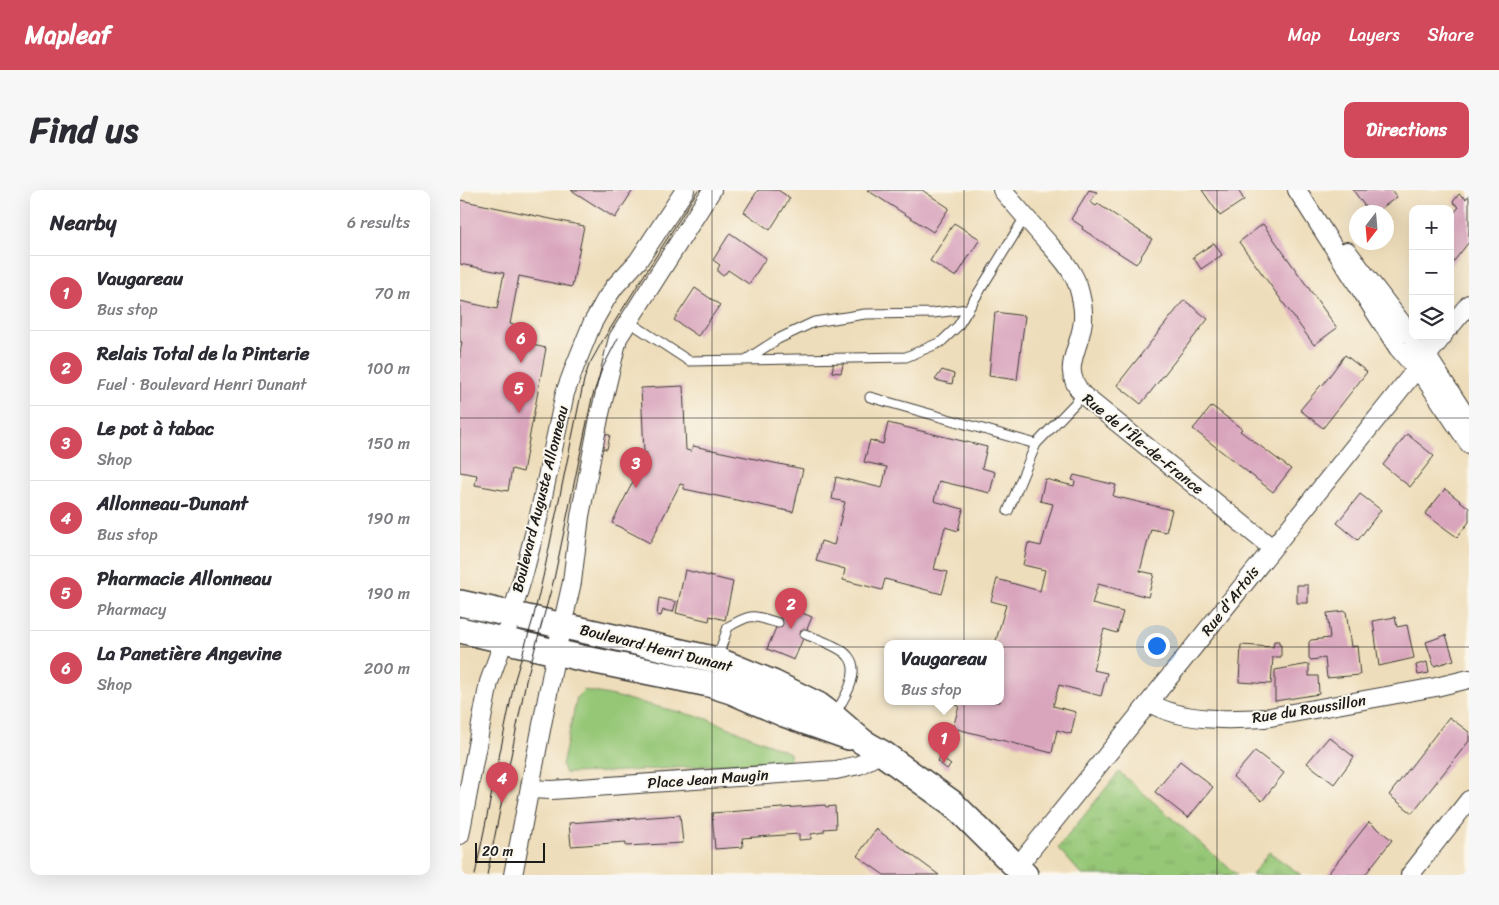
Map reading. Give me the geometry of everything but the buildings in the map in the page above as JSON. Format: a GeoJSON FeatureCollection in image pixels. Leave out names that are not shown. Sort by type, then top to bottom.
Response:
{"type":"FeatureCollection","features":[{"type":"Feature","properties":{"kind":"street","name":"Boulevard Auguste Allonneau"},"geometry":{"type":"LineString","coordinates":[[460,835],[489,682],[512,614],[539,516],[565,393],[592,324],[615,286],[638,260],[685,190]]}},
{"type":"Feature","properties":{"kind":"street"},"geometry":{"type":"LineString","coordinates":[[513,875],[556,652],[572,582],[580,516],[599,418],[618,338],[712,190]]}},
{"type":"Feature","properties":{"kind":"street","name":"Rue de l'Île-de-France"},"geometry":{"type":"LineString","coordinates":[[1002,190],[1068,265],[1078,286],[1083,307],[1082,326],[1074,352],[1071,376],[1074,386],[1082,395],[1272,548]]}},
{"type":"Feature","properties":{"kind":"street"},"geometry":{"type":"LineString","coordinates":[[1299,193],[1398,348],[1421,362],[1469,421]]}},
{"type":"Feature","properties":{"kind":"street"},"geometry":{"type":"LineString","coordinates":[[1454,322],[1469,304]]}},
{"type":"Feature","properties":{"kind":"street","name":"Rue d'Artois"},"geometry":{"type":"LineString","coordinates":[[1021,871],[1272,548],[1440,340]]}},
{"type":"Feature","properties":{"kind":"street"},"geometry":{"type":"LineString","coordinates":[[1421,362],[1433,391],[1469,444]]}},
{"type":"Feature","properties":{"kind":"street","name":"Boulevard Henri Dunant"},"geometry":{"type":"LineString","coordinates":[[460,602],[717,660],[773,683],[818,705],[830,723]]}},
{"type":"Feature","properties":{"kind":"street","name":"Boulevard Henri Dunant"},"geometry":{"type":"LineString","coordinates":[[460,630],[710,684],[784,714],[830,723],[873,748],[952,803],[1021,871]]}},
{"type":"Feature","properties":{"kind":"street","name":"Rue du Roussillon"},"geometry":{"type":"LineString","coordinates":[[1150,703],[1163,711],[1181,715],[1239,719],[1265,718],[1436,687],[1469,679]]}},
{"type":"Feature","properties":{"kind":"street","name":"Place Jean Maugin"},"geometry":{"type":"LineString","coordinates":[[530,789],[552,790],[836,770],[859,765],[873,748]]}},
{"type":"Feature","properties":{"kind":"street"},"geometry":{"type":"LineString","coordinates":[[1410,875],[1469,800]]}},
{"type":"Feature","properties":{"kind":"lane"},"geometry":{"type":"LineString","coordinates":[[628,321],[689,361],[906,357],[941,342],[958,326],[1025,216]]}},
{"type":"Feature","properties":{"kind":"lane"},"geometry":{"type":"LineString","coordinates":[[746,360],[778,339],[814,322],[865,314],[932,313],[968,309]]}},
{"type":"Feature","properties":{"kind":"lane"},"geometry":{"type":"LineString","coordinates":[[1008,511],[1036,444],[1082,395]]}},
{"type":"Feature","properties":{"kind":"lane"},"geometry":{"type":"LineString","coordinates":[[870,397],[1036,444]]}},
{"type":"Feature","properties":{"kind":"lane"},"geometry":{"type":"LineString","coordinates":[[717,660],[728,627],[741,619],[754,616],[778,623]]}},
{"type":"Feature","properties":{"kind":"lane"},"geometry":{"type":"LineString","coordinates":[[805,634],[834,647],[848,656],[852,668],[853,679],[830,723]]}},
{"type":"Feature","properties":{"kind":"green space"},"geometry":{"type":"Polygon","coordinates":[[[584,690],[708,719],[790,753],[790,761],[565,773],[562,766],[577,697],[584,690]]]}},
{"type":"Feature","properties":{"kind":"green space"},"geometry":{"type":"Polygon","coordinates":[[[1119,772],[1237,875],[1082,875],[1058,848],[1119,772]]]}},
{"type":"Feature","properties":{"kind":"green space"},"geometry":{"type":"Polygon","coordinates":[[[1269,852],[1301,875],[1252,875],[1269,852]]]}},
{"type":"Feature","properties":{"kind":"tram line"},"geometry":{"type":"LineString","coordinates":[[475,875],[515,679],[543,577],[584,380],[589,365],[603,340],[698,190]]}},
{"type":"Feature","properties":{"kind":"tram line"},"geometry":{"type":"LineString","coordinates":[[487,875],[526,681],[554,579],[592,398],[602,369],[618,338]]}},
{"type":"Feature","properties":{"kind":"place","name":"La Panetière Angevine"},"geometry":{"type":"Point","coordinates":[521,363]}},
{"type":"Feature","properties":{"kind":"place","name":"Pharmacie Allonneau"},"geometry":{"type":"Point","coordinates":[519,413]}},
{"type":"Feature","properties":{"kind":"place","name":"Le pot à tabac"},"geometry":{"type":"Point","coordinates":[636,488]}},
{"type":"Feature","properties":{"kind":"place","name":"Relais Total de la Pinterie"},"geometry":{"type":"Point","coordinates":[791,629]}},
{"type":"Feature","properties":{"kind":"place","name":"Vaugareau"},"geometry":{"type":"Point","coordinates":[944,763]}},
{"type":"Feature","properties":{"kind":"place","name":"Allonneau-Dunant"},"geometry":{"type":"Point","coordinates":[502,803]}}]}
